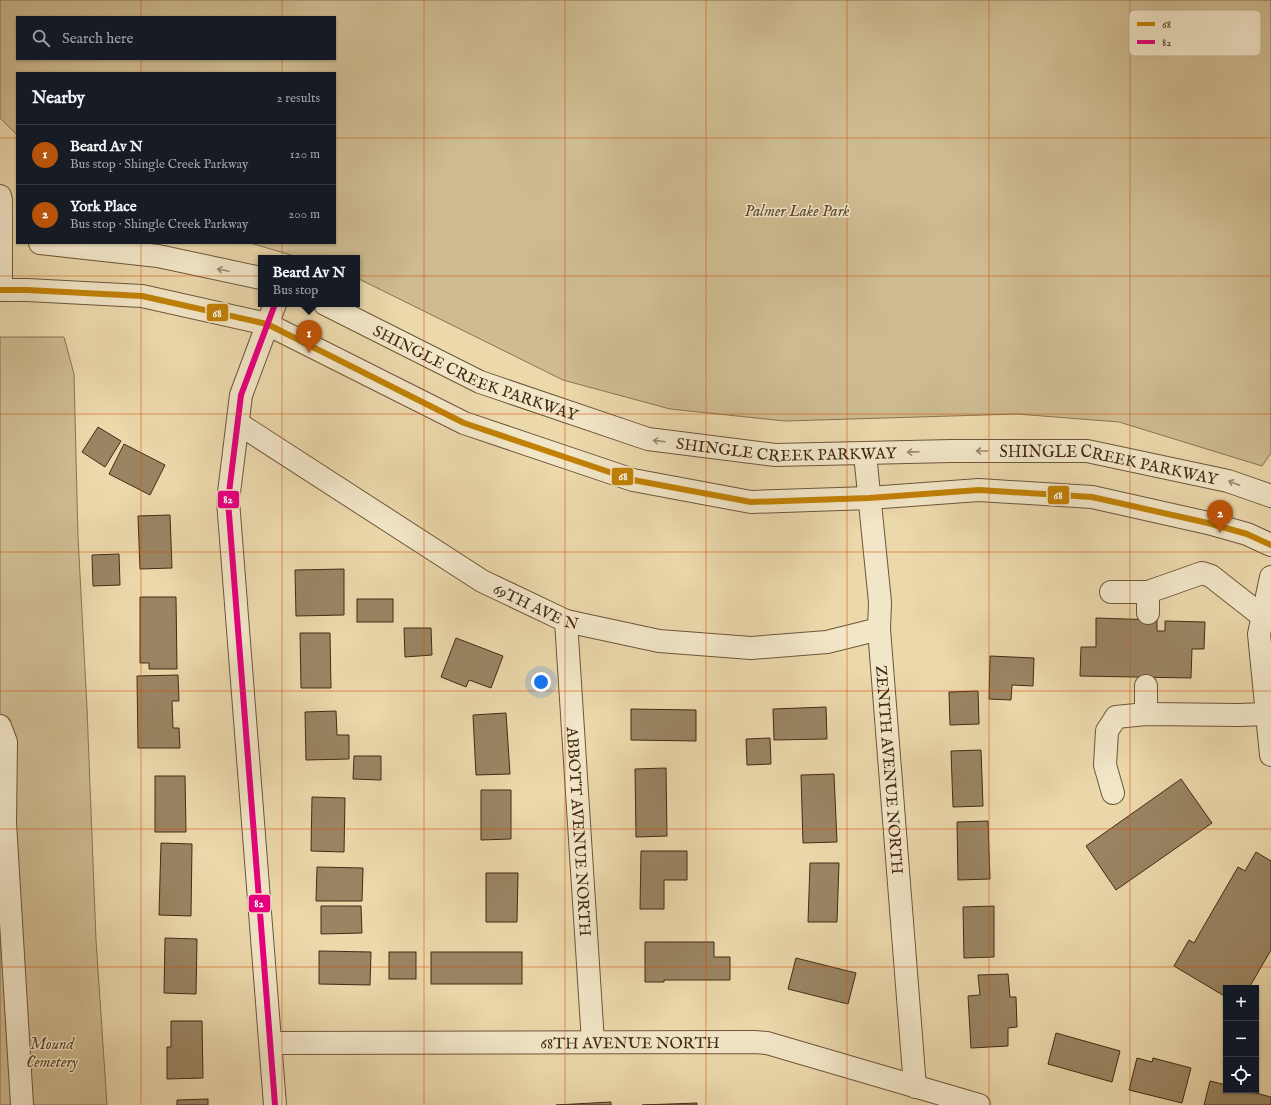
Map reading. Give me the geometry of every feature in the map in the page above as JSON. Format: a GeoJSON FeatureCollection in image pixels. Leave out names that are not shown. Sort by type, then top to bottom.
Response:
{"type":"FeatureCollection","features":[{"type":"Feature","properties":{"kind":"street"},"geometry":{"type":"LineString","coordinates":[[0,196],[6,243],[0,290],[142,296],[271,314],[464,423],[633,480],[751,502],[869,498],[979,490],[1092,497],[1208,522],[1247,534],[1271,545]]}},
{"type":"Feature","properties":{"kind":"street"},"geometry":{"type":"LineString","coordinates":[[49,244],[158,256],[258,277]]}},
{"type":"Feature","properties":{"kind":"street","name":"SHINGLE CREEK PARKWAY"},"geometry":{"type":"LineString","coordinates":[[331,307],[480,382],[648,439],[775,455],[952,451],[1087,451],[1228,480],[1271,496]]}},
{"type":"Feature","properties":{"kind":"street"},"geometry":{"type":"LineString","coordinates":[[271,314],[241,395],[228,501],[275,1105]]}},
{"type":"Feature","properties":{"kind":"street","name":"69TH AVE N"},"geometry":{"type":"LineString","coordinates":[[238,424],[482,581],[566,621],[659,641],[751,648],[827,642],[879,630]]}},
{"type":"Feature","properties":{"kind":"street","name":"ZENITH AVENUE NORTH"},"geometry":{"type":"LineString","coordinates":[[865,454],[880,602],[879,630],[915,1087]]}},
{"type":"Feature","properties":{"kind":"street"},"geometry":{"type":"LineString","coordinates":[[1111,592],[1148,603],[1202,573],[1211,576],[1262,616]]}},
{"type":"Feature","properties":{"kind":"street"},"geometry":{"type":"LineString","coordinates":[[1270,742],[1259,634],[1271,577]]}},
{"type":"Feature","properties":{"kind":"street","name":"ABBOTT AVENUE NORTH"},"geometry":{"type":"LineString","coordinates":[[566,621],[593,1042]]}},
{"type":"Feature","properties":{"kind":"street"},"geometry":{"type":"LineString","coordinates":[[1146,686],[1146,714]]}},
{"type":"Feature","properties":{"kind":"street"},"geometry":{"type":"LineString","coordinates":[[1113,793],[1105,766],[1107,732],[1116,717],[1146,714],[1267,714]]}},
{"type":"Feature","properties":{"kind":"street"},"geometry":{"type":"LineString","coordinates":[[0,726],[6,742],[2,823],[22,1105]]}},
{"type":"Feature","properties":{"kind":"street","name":"68TH AVENUE NORTH"},"geometry":{"type":"LineString","coordinates":[[271,1043],[766,1043],[979,1105]]}},
{"type":"Feature","properties":{"kind":"green space","name":"Palmer Lake Park"},"geometry":{"type":"Polygon","coordinates":[[[0,0],[1271,0],[1271,453],[1262,466],[1119,422],[1017,414],[785,421],[670,409],[563,380],[360,279],[360,255],[291,255],[253,244],[336,244],[336,72],[16,72],[16,134],[0,118],[0,0]]]}},
{"type":"Feature","properties":{"kind":"green space","name":"Mound Cemetery"},"geometry":{"type":"Polygon","coordinates":[[[0,337],[64,337],[74,374],[78,537],[87,708],[96,940],[107,1105],[0,1105],[0,337]]]}},
{"type":"Feature","properties":{"kind":"building"},"geometry":{"type":"Polygon","coordinates":[[[98,427],[121,441],[105,467],[82,452],[98,427]]]}},
{"type":"Feature","properties":{"kind":"building"},"geometry":{"type":"Polygon","coordinates":[[[124,444],[165,465],[150,495],[109,474],[124,444]]]}},
{"type":"Feature","properties":{"kind":"building"},"geometry":{"type":"Polygon","coordinates":[[[170,515],[172,568],[140,569],[138,516],[170,515]]]}},
{"type":"Feature","properties":{"kind":"building"},"geometry":{"type":"Polygon","coordinates":[[[119,554],[120,585],[93,586],[92,555],[119,554]]]}},
{"type":"Feature","properties":{"kind":"building"},"geometry":{"type":"Polygon","coordinates":[[[344,569],[344,615],[296,616],[295,570],[344,569]]]}},
{"type":"Feature","properties":{"kind":"building"},"geometry":{"type":"Polygon","coordinates":[[[140,597],[176,597],[177,669],[149,669],[149,663],[140,663],[140,597]]]}},
{"type":"Feature","properties":{"kind":"building"},"geometry":{"type":"Polygon","coordinates":[[[357,599],[393,599],[393,622],[357,622],[357,599]]]}},
{"type":"Feature","properties":{"kind":"building"},"geometry":{"type":"Polygon","coordinates":[[[1096,618],[1157,620],[1157,631],[1165,631],[1165,621],[1205,622],[1204,649],[1192,649],[1191,678],[1080,676],[1081,647],[1096,647],[1096,618]]]}},
{"type":"Feature","properties":{"kind":"building"},"geometry":{"type":"Polygon","coordinates":[[[404,628],[431,628],[432,655],[405,657],[404,628]]]}},
{"type":"Feature","properties":{"kind":"building"},"geometry":{"type":"Polygon","coordinates":[[[300,633],[330,633],[331,688],[301,688],[300,633]]]}},
{"type":"Feature","properties":{"kind":"building"},"geometry":{"type":"Polygon","coordinates":[[[456,638],[503,656],[491,688],[469,680],[466,687],[441,677],[456,638]]]}},
{"type":"Feature","properties":{"kind":"building"},"geometry":{"type":"Polygon","coordinates":[[[990,656],[1034,658],[1033,686],[1012,685],[1011,700],[989,699],[990,656]]]}},
{"type":"Feature","properties":{"kind":"building"},"geometry":{"type":"Polygon","coordinates":[[[178,675],[179,701],[172,701],[173,728],[179,728],[180,748],[138,748],[137,676],[178,675]]]}},
{"type":"Feature","properties":{"kind":"building"},"geometry":{"type":"Polygon","coordinates":[[[978,691],[979,724],[950,725],[949,692],[978,691]]]}},
{"type":"Feature","properties":{"kind":"building"},"geometry":{"type":"Polygon","coordinates":[[[826,707],[827,739],[774,740],[773,709],[826,707]]]}},
{"type":"Feature","properties":{"kind":"building"},"geometry":{"type":"Polygon","coordinates":[[[631,709],[696,710],[696,741],[631,740],[631,709]]]}},
{"type":"Feature","properties":{"kind":"building"},"geometry":{"type":"Polygon","coordinates":[[[336,711],[337,735],[349,735],[349,759],[306,760],[305,712],[336,711]]]}},
{"type":"Feature","properties":{"kind":"building"},"geometry":{"type":"Polygon","coordinates":[[[506,713],[510,774],[476,775],[473,715],[506,713]]]}},
{"type":"Feature","properties":{"kind":"building"},"geometry":{"type":"Polygon","coordinates":[[[770,738],[771,764],[747,765],[746,739],[770,738]]]}},
{"type":"Feature","properties":{"kind":"building"},"geometry":{"type":"Polygon","coordinates":[[[981,750],[983,806],[953,807],[951,751],[981,750]]]}},
{"type":"Feature","properties":{"kind":"building"},"geometry":{"type":"Polygon","coordinates":[[[354,756],[381,756],[381,780],[353,779],[354,756]]]}},
{"type":"Feature","properties":{"kind":"building"},"geometry":{"type":"Polygon","coordinates":[[[666,768],[667,836],[636,837],[635,769],[666,768]]]}},
{"type":"Feature","properties":{"kind":"building"},"geometry":{"type":"Polygon","coordinates":[[[834,774],[837,842],[803,843],[801,775],[834,774]]]}},
{"type":"Feature","properties":{"kind":"building"},"geometry":{"type":"Polygon","coordinates":[[[155,776],[185,776],[186,832],[155,832],[155,776]]]}},
{"type":"Feature","properties":{"kind":"building"},"geometry":{"type":"Polygon","coordinates":[[[1181,779],[1212,823],[1116,890],[1086,846],[1181,779]]]}},
{"type":"Feature","properties":{"kind":"building"},"geometry":{"type":"Polygon","coordinates":[[[481,790],[511,790],[511,839],[481,840],[481,790]]]}},
{"type":"Feature","properties":{"kind":"building"},"geometry":{"type":"Polygon","coordinates":[[[312,797],[345,798],[344,852],[311,851],[312,797]]]}},
{"type":"Feature","properties":{"kind":"building"},"geometry":{"type":"Polygon","coordinates":[[[988,821],[990,879],[958,880],[957,822],[988,821]]]}},
{"type":"Feature","properties":{"kind":"building"},"geometry":{"type":"Polygon","coordinates":[[[161,843],[192,844],[191,916],[159,915],[161,843]]]}},
{"type":"Feature","properties":{"kind":"building"},"geometry":{"type":"Polygon","coordinates":[[[641,851],[687,851],[687,880],[664,880],[664,909],[640,909],[641,851]]]}},
{"type":"Feature","properties":{"kind":"building"},"geometry":{"type":"Polygon","coordinates":[[[1256,852],[1271,861],[1271,950],[1251,985],[1223,985],[1223,995],[1174,966],[1189,940],[1194,943],[1238,867],[1245,871],[1256,852]]]}},
{"type":"Feature","properties":{"kind":"building"},"geometry":{"type":"Polygon","coordinates":[[[810,863],[839,863],[837,922],[808,922],[810,863]]]}},
{"type":"Feature","properties":{"kind":"building"},"geometry":{"type":"Polygon","coordinates":[[[317,867],[363,868],[362,901],[316,901],[317,867]]]}},
{"type":"Feature","properties":{"kind":"building"},"geometry":{"type":"Polygon","coordinates":[[[486,873],[518,873],[517,922],[486,922],[486,873]]]}},
{"type":"Feature","properties":{"kind":"building"},"geometry":{"type":"Polygon","coordinates":[[[321,906],[361,906],[362,933],[321,934],[321,906]]]}},
{"type":"Feature","properties":{"kind":"building"},"geometry":{"type":"Polygon","coordinates":[[[994,906],[994,957],[964,958],[963,907],[994,906]]]}},
{"type":"Feature","properties":{"kind":"building"},"geometry":{"type":"Polygon","coordinates":[[[165,938],[197,939],[196,994],[164,993],[165,938]]]}},
{"type":"Feature","properties":{"kind":"building"},"geometry":{"type":"Polygon","coordinates":[[[645,942],[714,942],[714,957],[730,957],[730,980],[664,980],[664,982],[645,982],[645,942]]]}},
{"type":"Feature","properties":{"kind":"building"},"geometry":{"type":"Polygon","coordinates":[[[319,951],[371,952],[370,985],[319,984],[319,951]]]}},
{"type":"Feature","properties":{"kind":"building"},"geometry":{"type":"Polygon","coordinates":[[[389,952],[416,952],[416,979],[389,979],[389,952]]]}},
{"type":"Feature","properties":{"kind":"building"},"geometry":{"type":"Polygon","coordinates":[[[431,952],[522,952],[522,984],[431,984],[431,952]]]}},
{"type":"Feature","properties":{"kind":"building"},"geometry":{"type":"Polygon","coordinates":[[[796,958],[856,973],[848,1004],[788,989],[796,958]]]}},
{"type":"Feature","properties":{"kind":"building"},"geometry":{"type":"Polygon","coordinates":[[[1008,974],[1010,997],[1016,997],[1017,1027],[1008,1028],[1008,1046],[971,1048],[968,996],[980,995],[978,975],[1008,974]]]}},
{"type":"Feature","properties":{"kind":"building"},"geometry":{"type":"Polygon","coordinates":[[[171,1021],[202,1021],[203,1078],[167,1079],[167,1047],[171,1047],[171,1021]]]}},
{"type":"Feature","properties":{"kind":"building"},"geometry":{"type":"Polygon","coordinates":[[[1056,1033],[1120,1051],[1112,1082],[1048,1064],[1056,1033]]]}},
{"type":"Feature","properties":{"kind":"building"},"geometry":{"type":"Polygon","coordinates":[[[1137,1058],[1152,1062],[1153,1058],[1191,1068],[1182,1103],[1129,1090],[1137,1058]]]}},
{"type":"Feature","properties":{"kind":"building"},"geometry":{"type":"Polygon","coordinates":[[[1210,1081],[1223,1084],[1223,1093],[1256,1093],[1271,1097],[1271,1105],[1204,1105],[1210,1081]]]}},
{"type":"Feature","properties":{"kind":"building"},"geometry":{"type":"Polygon","coordinates":[[[208,1099],[208,1105],[177,1105],[177,1100],[208,1099]]]}},
{"type":"Feature","properties":{"kind":"building"},"geometry":{"type":"Polygon","coordinates":[[[611,1102],[611,1105],[556,1105],[611,1102]]]}},
{"type":"Feature","properties":{"kind":"building"},"geometry":{"type":"Polygon","coordinates":[[[697,1103],[697,1105],[642,1105],[697,1103]]]}},
{"type":"Feature","properties":{"kind":"transit line","name":"68"},"geometry":{"type":"LineString","coordinates":[[0,290],[142,296],[267,324],[464,423],[633,480],[751,502],[869,498],[979,490],[1092,497],[1208,523],[1247,534],[1271,545]]}},
{"type":"Feature","properties":{"kind":"transit line","name":"82"},"geometry":{"type":"LineString","coordinates":[[274,307],[241,395],[228,501],[275,1105]]}},
{"type":"Feature","properties":{"kind":"place","name":"Beard Av N"},"geometry":{"type":"Point","coordinates":[309,353]}},
{"type":"Feature","properties":{"kind":"place","name":"York Place"},"geometry":{"type":"Point","coordinates":[1220,533]}}]}
